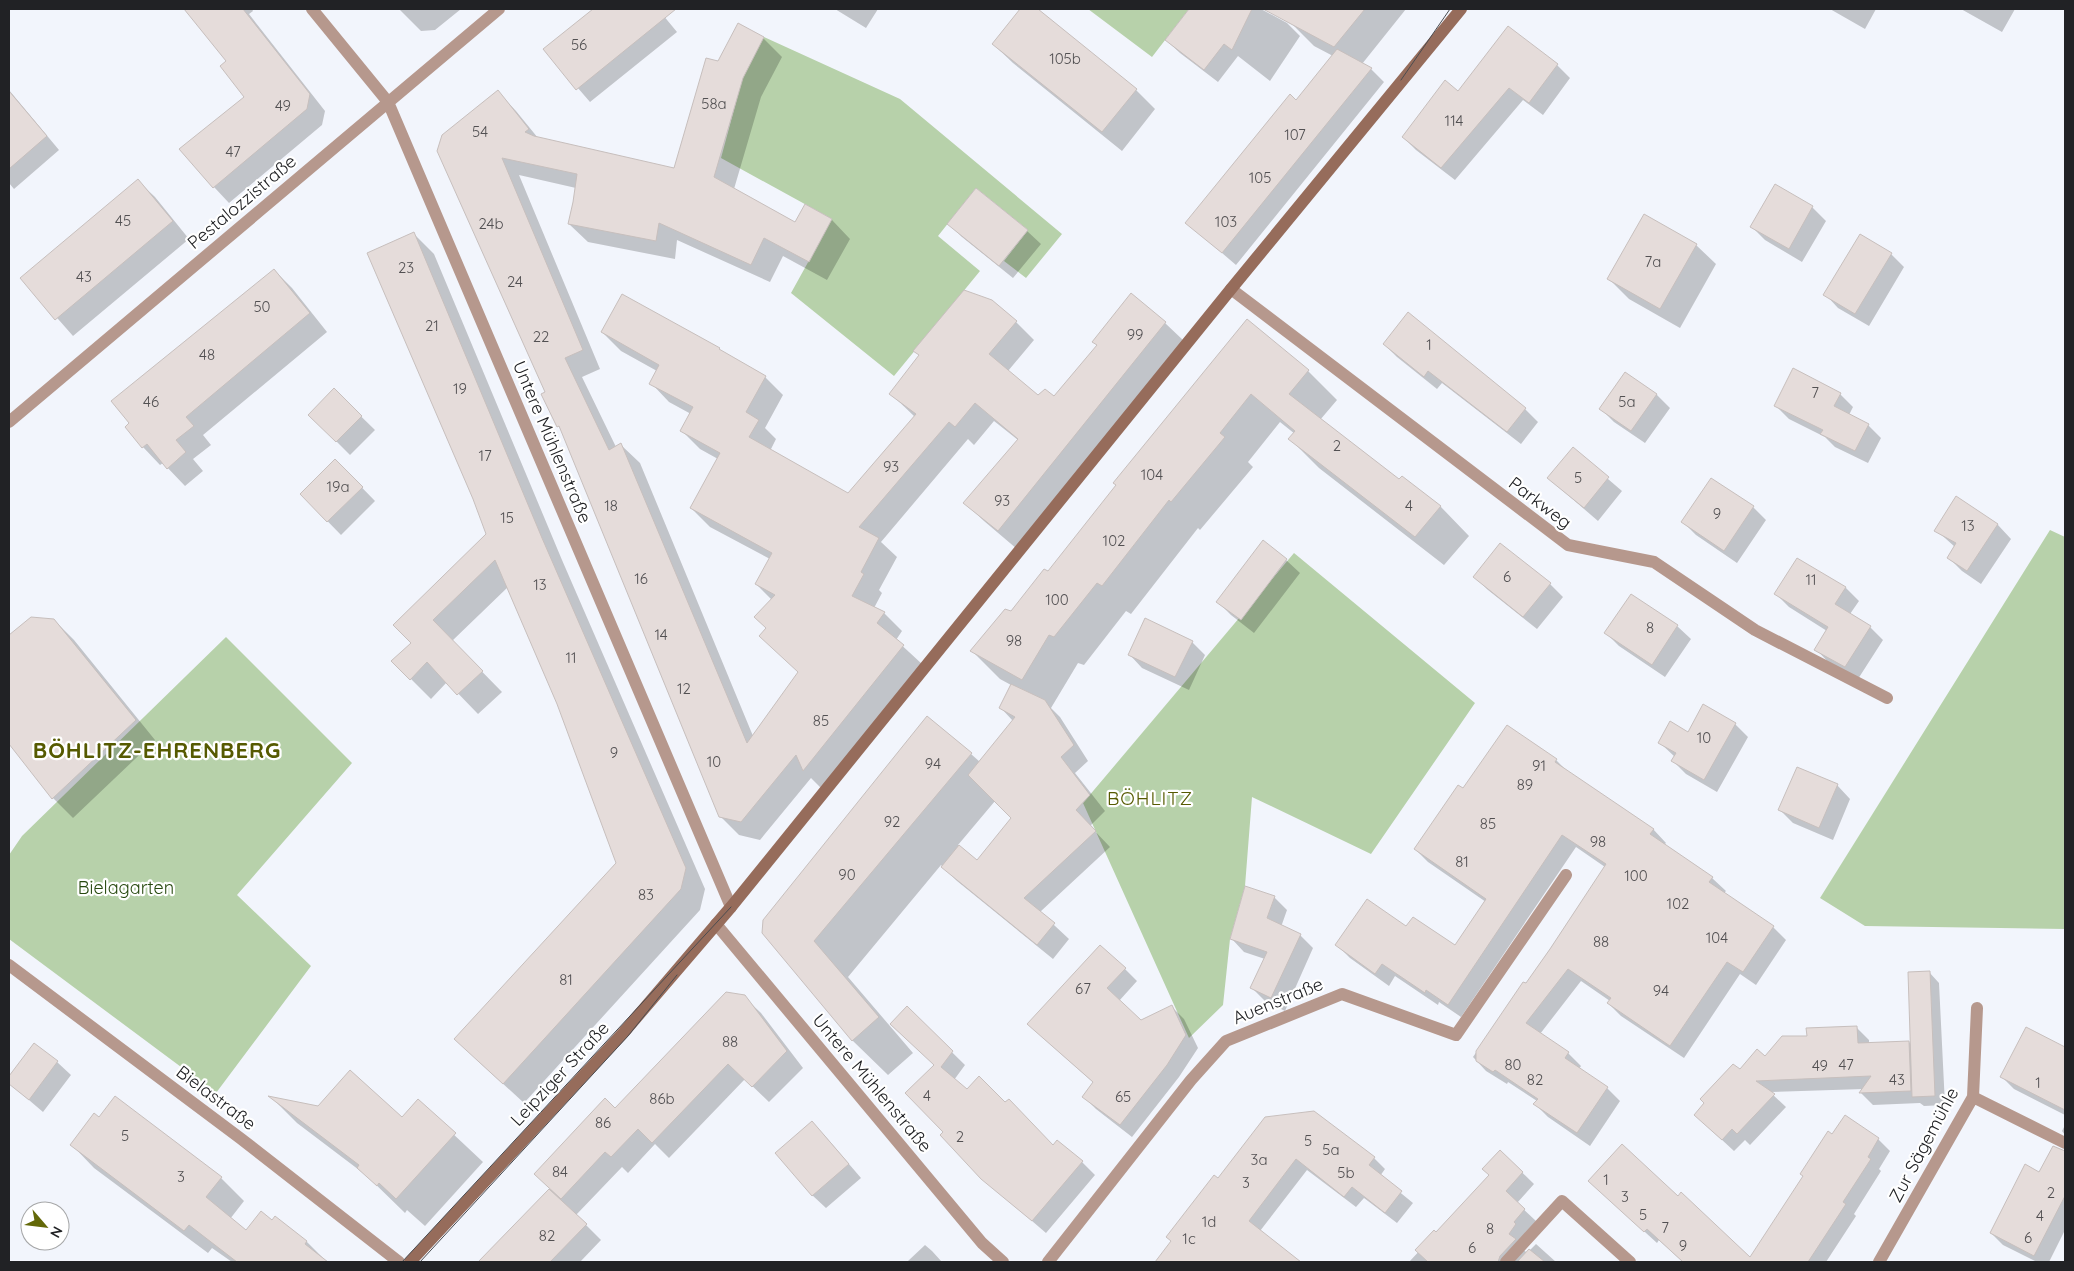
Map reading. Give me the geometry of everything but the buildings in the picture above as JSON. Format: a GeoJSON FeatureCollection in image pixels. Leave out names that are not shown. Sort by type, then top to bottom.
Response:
{"type":"FeatureCollection","features":[{"type":"Feature","properties":{"kind":"street","name":"Untere Mühlenstraße"},"geometry":{"type":"LineString","coordinates":[[312,9],[388,102],[731,906]]}},
{"type":"Feature","properties":{"kind":"street","name":"Pestalozzistraße"},"geometry":{"type":"LineString","coordinates":[[9,422],[498,9]]}},
{"type":"Feature","properties":{"kind":"street","name":"Leipziger Straße"},"geometry":{"type":"LineString","coordinates":[[410,1262],[624,1032],[716,924],[1401,80],[1461,9]]}},
{"type":"Feature","properties":{"kind":"street","name":"Parkweg"},"geometry":{"type":"LineString","coordinates":[[1231,289],[1568,546],[1654,562],[1755,630],[1887,698]]}},
{"type":"Feature","properties":{"kind":"street","name":"Auenstraße"},"geometry":{"type":"LineString","coordinates":[[1048,1262],[1191,1080],[1226,1041],[1342,994],[1456,1035],[1566,874]]}},
{"type":"Feature","properties":{"kind":"street","name":"Untere Mühlenstraße"},"geometry":{"type":"LineString","coordinates":[[716,924],[982,1243],[1003,1262]]}},
{"type":"Feature","properties":{"kind":"street","name":"Bielastraße"},"geometry":{"type":"LineString","coordinates":[[9,965],[240,1138],[399,1262]]}},
{"type":"Feature","properties":{"kind":"street","name":"Zur Sägemühle"},"geometry":{"type":"LineString","coordinates":[[1879,1262],[1973,1097],[1977,1008]]}},
{"type":"Feature","properties":{"kind":"street"},"geometry":{"type":"LineString","coordinates":[[1973,1097],[2065,1143]]}},
{"type":"Feature","properties":{"kind":"street"},"geometry":{"type":"LineString","coordinates":[[1506,1262],[1562,1201],[1630,1262]]}},
{"type":"Feature","properties":{"kind":"green space"},"geometry":{"type":"Polygon","coordinates":[[[1088,9],[1189,9],[1152,57],[1088,9]]]}},
{"type":"Feature","properties":{"kind":"green space"},"geometry":{"type":"Polygon","coordinates":[[[764,37],[900,99],[1062,234],[1026,278],[1004,261],[1028,230],[976,188],[938,236],[980,271],[894,376],[791,293],[832,219],[721,158],[745,69],[764,37]]]}},
{"type":"Feature","properties":{"kind":"green space"},"geometry":{"type":"Polygon","coordinates":[[[2050,530],[2065,537],[2065,929],[1865,926],[1820,898],[2050,530]]]}},
{"type":"Feature","properties":{"kind":"green space"},"geometry":{"type":"Polygon","coordinates":[[[1294,553],[1475,703],[1371,854],[1252,797],[1245,886],[1230,939],[1223,1005],[1189,1038],[1083,803],[1294,553]]]}},
{"type":"Feature","properties":{"kind":"green space","name":"Bielagarten"},"geometry":{"type":"Polygon","coordinates":[[[226,637],[352,763],[237,895],[311,966],[216,1093],[9,939],[9,855],[22,836],[226,637]]]}},
{"type":"Feature","properties":{"kind":"tram line"},"geometry":{"type":"LineString","coordinates":[[1401,80],[1450,9]]}},
{"type":"Feature","properties":{"kind":"tram line"},"geometry":{"type":"LineString","coordinates":[[402,1262],[731,907]]}},
{"type":"Feature","properties":{"kind":"tram line"},"geometry":{"type":"LineString","coordinates":[[420,1262],[628,1036],[677,975]]}},
{"type":"Feature","properties":{"kind":"district","name":"BÖHLITZ-EHRENBERG"},"geometry":{"type":"Point","coordinates":[157,750]}},
{"type":"Feature","properties":{"kind":"district","name":"BÖHLITZ"},"geometry":{"type":"Point","coordinates":[1150,798]}}]}
